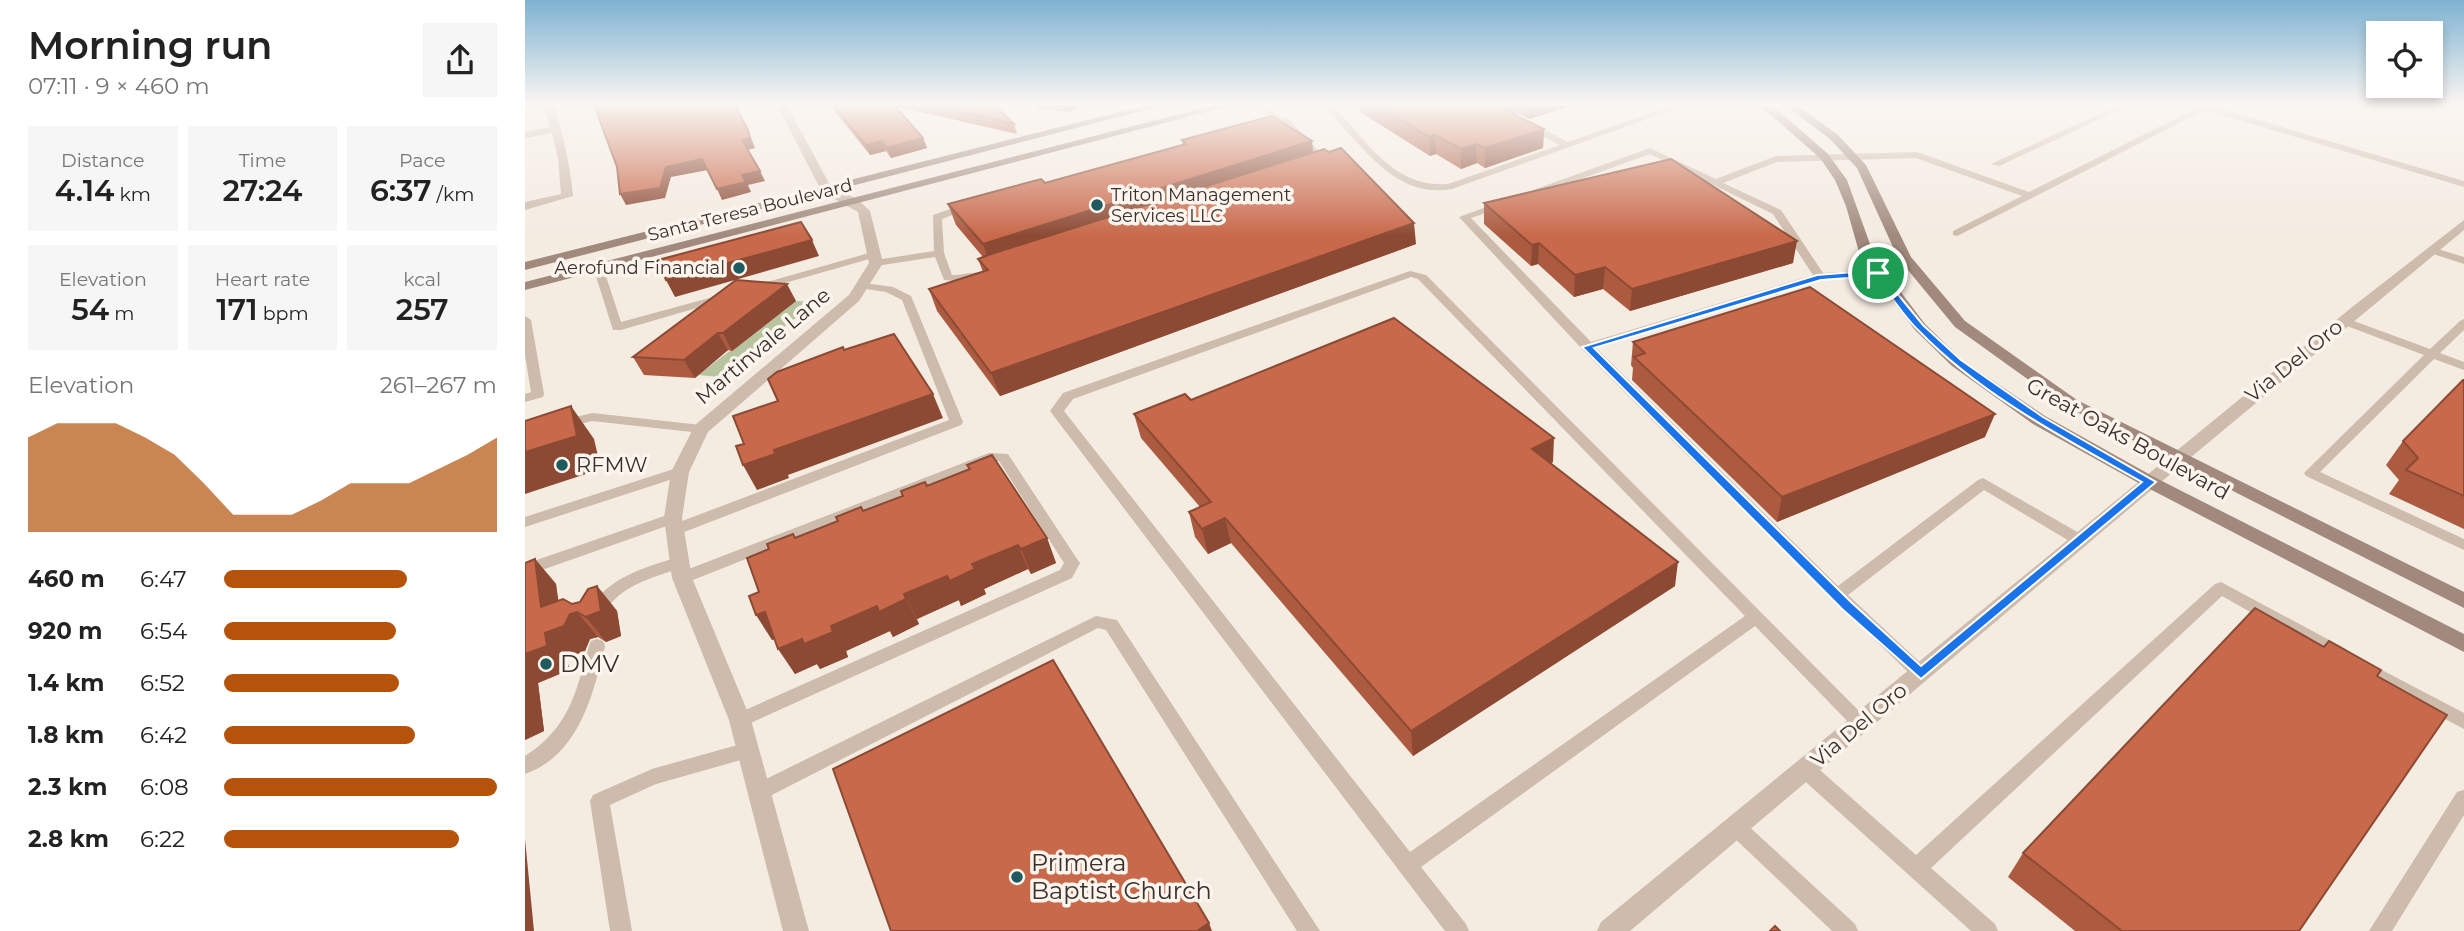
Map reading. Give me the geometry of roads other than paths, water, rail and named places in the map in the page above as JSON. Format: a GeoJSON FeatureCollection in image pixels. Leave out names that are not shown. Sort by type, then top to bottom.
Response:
{"type":"FeatureCollection","features":[{"type":"Feature","properties":{"kind":"main road","name":"Santa Teresa Boulevard"},"geometry":{"type":"LineString","coordinates":[[525,266],[987,148]]}},
{"type":"Feature","properties":{"kind":"main road","name":"Santa Teresa Boulevard"},"geometry":{"type":"LineString","coordinates":[[525,286],[1060,148]]}},
{"type":"Feature","properties":{"kind":"main road","name":"Great Oaks Boulevard"},"geometry":{"type":"LineString","coordinates":[[1815,148],[1841,180],[1868,260],[1920,327],[1958,363],[2039,419],[2150,482],[2464,644]]}},
{"type":"Feature","properties":{"kind":"main road","name":"Great Oaks Boulevard"},"geometry":{"type":"LineString","coordinates":[[1845,148],[1862,167],[1905,258],[1960,324],[2071,403],[2464,601]]}},
{"type":"Feature","properties":{"kind":"street"},"geometry":{"type":"LineString","coordinates":[[525,206],[568,196],[560,148]]}},
{"type":"Feature","properties":{"kind":"street"},"geometry":{"type":"LineString","coordinates":[[805,148],[826,189],[853,202],[864,211],[876,258]]}},
{"type":"Feature","properties":{"kind":"street","name":"Via Del Oro"},"geometry":{"type":"LineString","coordinates":[[1610,931],[2081,541],[2177,458],[2464,224]]}},
{"type":"Feature","properties":{"kind":"street","name":"Martinvale Lane"},"geometry":{"type":"LineString","coordinates":[[796,931],[740,720],[680,570],[673,524],[680,472],[701,429],[854,298],[864,286],[876,258]]}},
{"type":"Feature","properties":{"kind":"lane"},"geometry":{"type":"LineString","coordinates":[[1307,171],[1325,163],[1311,148]]}},
{"type":"Feature","properties":{"kind":"lane"},"geometry":{"type":"LineString","coordinates":[[1370,148],[1400,178],[1415,185],[1449,187],[1562,148]]}},
{"type":"Feature","properties":{"kind":"lane"},"geometry":{"type":"LineString","coordinates":[[1996,164],[2030,148]]}},
{"type":"Feature","properties":{"kind":"lane"},"geometry":{"type":"LineString","coordinates":[[1957,233],[2118,148]]}},
{"type":"Feature","properties":{"kind":"lane"},"geometry":{"type":"LineString","coordinates":[[2344,148],[2464,184]]}},
{"type":"Feature","properties":{"kind":"lane"},"geometry":{"type":"LineString","coordinates":[[1820,277],[1777,212],[1650,151],[1464,217],[1587,347],[1837,595],[1921,674]]}},
{"type":"Feature","properties":{"kind":"lane"},"geometry":{"type":"LineString","coordinates":[[1716,182],[1776,159],[1917,155],[1937,162],[1944,171],[2003,193],[2027,195]]}},
{"type":"Feature","properties":{"kind":"lane"},"geometry":{"type":"LineString","coordinates":[[974,204],[937,217],[939,253],[949,278],[968,279],[994,271]]}},
{"type":"Feature","properties":{"kind":"lane"},"geometry":{"type":"LineString","coordinates":[[2431,250],[2464,261]]}},
{"type":"Feature","properties":{"kind":"lane"},"geometry":{"type":"LineString","coordinates":[[746,291],[876,258],[939,253]]}},
{"type":"Feature","properties":{"kind":"lane"},"geometry":{"type":"LineString","coordinates":[[598,267],[617,327],[733,294]]}},
{"type":"Feature","properties":{"kind":"lane"},"geometry":{"type":"LineString","coordinates":[[1587,347],[1820,277],[1878,273]]}},
{"type":"Feature","properties":{"kind":"lane"},"geometry":{"type":"LineString","coordinates":[[1458,931],[1057,411],[1068,396],[1410,274],[1422,277],[1861,724]]}},
{"type":"Feature","properties":{"kind":"lane"},"geometry":{"type":"LineString","coordinates":[[525,570],[673,524],[956,422],[907,298],[889,289],[864,286]]}},
{"type":"Feature","properties":{"kind":"lane"},"geometry":{"type":"LineString","coordinates":[[525,320],[538,394],[525,398]]}},
{"type":"Feature","properties":{"kind":"lane"},"geometry":{"type":"LineString","coordinates":[[2343,321],[2464,366]]}},
{"type":"Feature","properties":{"kind":"lane"},"geometry":{"type":"LineString","coordinates":[[2464,323],[2311,473],[2464,545]]}},
{"type":"Feature","properties":{"kind":"lane"},"geometry":{"type":"LineString","coordinates":[[549,429],[592,417],[701,429]]}},
{"type":"Feature","properties":{"kind":"lane"},"geometry":{"type":"LineString","coordinates":[[593,620],[599,603],[618,587],[680,570],[989,457],[1003,457],[1072,563],[1066,574],[740,720]]}},
{"type":"Feature","properties":{"kind":"lane"},"geometry":{"type":"LineString","coordinates":[[525,522],[680,472]]}},
{"type":"Feature","properties":{"kind":"lane"},"geometry":{"type":"LineString","coordinates":[[1837,595],[1983,482],[2081,541]]}},
{"type":"Feature","properties":{"kind":"lane"},"geometry":{"type":"LineString","coordinates":[[1916,868],[2221,589],[2464,722]]}},
{"type":"Feature","properties":{"kind":"lane"},"geometry":{"type":"LineString","coordinates":[[1407,866],[1756,617]]}},
{"type":"Feature","properties":{"kind":"lane"},"geometry":{"type":"LineString","coordinates":[[759,792],[1096,622],[1111,624],[1310,931]]}},
{"type":"Feature","properties":{"kind":"lane"},"geometry":{"type":"LineString","coordinates":[[525,766],[560,740],[580,712],[597,646]]}},
{"type":"Feature","properties":{"kind":"lane"},"geometry":{"type":"LineString","coordinates":[[621,931],[600,801],[652,776],[748,750]]}},
{"type":"Feature","properties":{"kind":"lane"},"geometry":{"type":"LineString","coordinates":[[1805,769],[1987,931]]}},
{"type":"Feature","properties":{"kind":"lane"},"geometry":{"type":"LineString","coordinates":[[2380,931],[2464,798]]}},
{"type":"Feature","properties":{"kind":"lane"},"geometry":{"type":"LineString","coordinates":[[1736,827],[1847,931]]}},
{"type":"Feature","properties":{"kind":"place","name":"Triton Management Services LLC"},"geometry":{"type":"Point","coordinates":[1097,205]}},
{"type":"Feature","properties":{"kind":"place","name":"Aerofund Financial"},"geometry":{"type":"Point","coordinates":[739,268]}},
{"type":"Feature","properties":{"kind":"place","name":"RFMW"},"geometry":{"type":"Point","coordinates":[562,465]}},
{"type":"Feature","properties":{"kind":"place","name":"DMV"},"geometry":{"type":"Point","coordinates":[546,664]}},
{"type":"Feature","properties":{"kind":"place","name":"Primera Baptist Church"},"geometry":{"type":"Point","coordinates":[1017,877]}}]}
